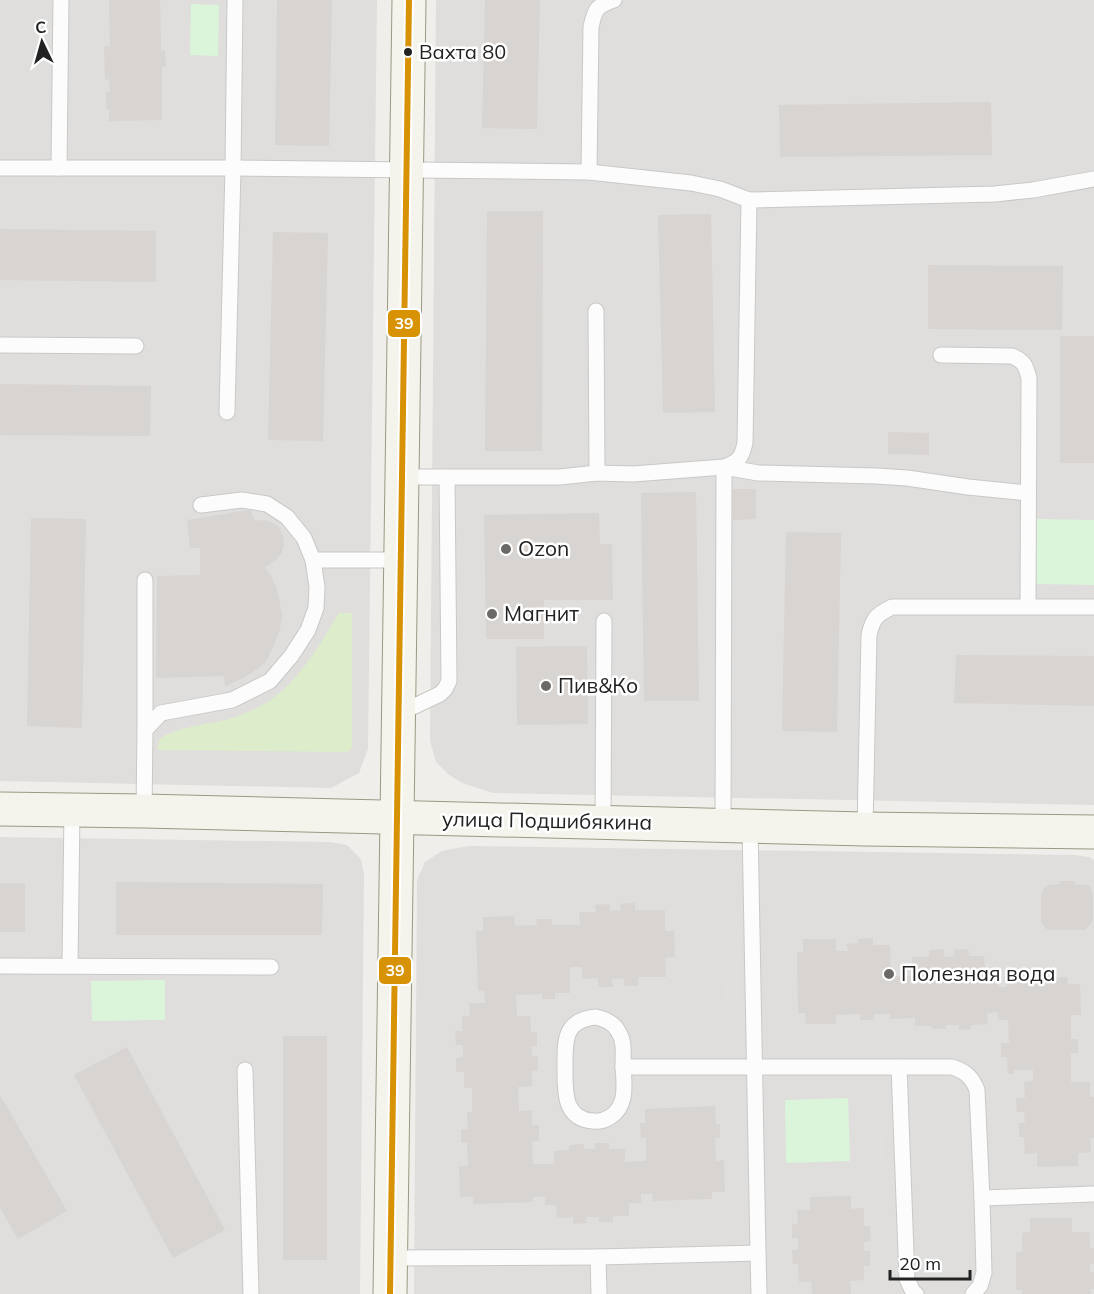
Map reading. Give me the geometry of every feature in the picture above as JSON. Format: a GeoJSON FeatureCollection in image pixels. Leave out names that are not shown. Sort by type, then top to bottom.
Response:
{"type":"FeatureCollection","features":[{"type":"Feature","properties":{"kind":"main road"},"geometry":{"type":"LineString","coordinates":[[390,1294],[409,0]]}},
{"type":"Feature","properties":{"kind":"main road","name":"улица Подшибякина"},"geometry":{"type":"LineString","coordinates":[[0,809],[865,829],[1094,832]]}},
{"type":"Feature","properties":{"kind":"lane"},"geometry":{"type":"LineString","coordinates":[[59,168],[61,0]]}},
{"type":"Feature","properties":{"kind":"lane"},"geometry":{"type":"LineString","coordinates":[[227,412],[235,0]]}},
{"type":"Feature","properties":{"kind":"lane"},"geometry":{"type":"LineString","coordinates":[[589,172],[591,27],[594,11],[614,0]]}},
{"type":"Feature","properties":{"kind":"lane"},"geometry":{"type":"LineString","coordinates":[[0,168],[589,172],[691,183],[720,189],[749,200],[995,194],[1094,179]]}},
{"type":"Feature","properties":{"kind":"lane"},"geometry":{"type":"LineString","coordinates":[[402,477],[560,477],[597,473],[633,474],[724,467],[733,464],[742,455],[745,443],[749,200]]}},
{"type":"Feature","properties":{"kind":"lane"},"geometry":{"type":"LineString","coordinates":[[596,311],[597,473]]}},
{"type":"Feature","properties":{"kind":"lane"},"geometry":{"type":"LineString","coordinates":[[0,345],[136,346]]}},
{"type":"Feature","properties":{"kind":"lane"},"geometry":{"type":"LineString","coordinates":[[941,355],[1012,356],[1020,359],[1026,367],[1029,378],[1028,606]]}},
{"type":"Feature","properties":{"kind":"lane"},"geometry":{"type":"LineString","coordinates":[[724,467],[758,473],[907,478],[1028,493]]}},
{"type":"Feature","properties":{"kind":"lane"},"geometry":{"type":"LineString","coordinates":[[724,467],[737,826],[755,1068],[759,1294]]}},
{"type":"Feature","properties":{"kind":"lane"},"geometry":{"type":"LineString","coordinates":[[398,714],[440,694],[449,681],[447,477]]}},
{"type":"Feature","properties":{"kind":"lane"},"geometry":{"type":"LineString","coordinates":[[145,730],[161,713],[232,700],[270,681],[292,655],[308,630],[316,608],[317,587],[313,560],[304,538],[287,517],[267,504],[242,500],[201,505]]}},
{"type":"Feature","properties":{"kind":"lane"},"geometry":{"type":"LineString","coordinates":[[313,560],[400,560]]}},
{"type":"Feature","properties":{"kind":"lane"},"geometry":{"type":"LineString","coordinates":[[144,811],[145,580]]}},
{"type":"Feature","properties":{"kind":"lane"},"geometry":{"type":"LineString","coordinates":[[865,829],[869,635],[872,621],[892,607],[1094,607]]}},
{"type":"Feature","properties":{"kind":"lane"},"geometry":{"type":"LineString","coordinates":[[603,823],[604,621]]}},
{"type":"Feature","properties":{"kind":"lane"},"geometry":{"type":"LineString","coordinates":[[70,966],[72,811]]}},
{"type":"Feature","properties":{"kind":"lane"},"geometry":{"type":"LineString","coordinates":[[0,966],[271,967]]}},
{"type":"Feature","properties":{"kind":"lane"},"geometry":{"type":"LineString","coordinates":[[596,1017],[605,1019],[614,1025],[622,1037],[623,1068],[624,1097],[614,1114],[596,1121],[586,1120],[573,1112],[566,1094],[565,1044],[567,1034],[573,1026],[581,1020],[596,1017]]}},
{"type":"Feature","properties":{"kind":"lane"},"geometry":{"type":"LineString","coordinates":[[899,1067],[907,1279],[916,1294]]}},
{"type":"Feature","properties":{"kind":"lane"},"geometry":{"type":"LineString","coordinates":[[623,1068],[952,1067],[967,1074],[977,1090],[982,1198],[984,1273],[980,1286],[973,1294]]}},
{"type":"Feature","properties":{"kind":"lane"},"geometry":{"type":"LineString","coordinates":[[245,1070],[250,1294]]}},
{"type":"Feature","properties":{"kind":"lane"},"geometry":{"type":"LineString","coordinates":[[982,1198],[1094,1194]]}},
{"type":"Feature","properties":{"kind":"lane"},"geometry":{"type":"LineString","coordinates":[[390,1258],[598,1257],[758,1253]]}},
{"type":"Feature","properties":{"kind":"lane"},"geometry":{"type":"LineString","coordinates":[[598,1257],[599,1294]]}},
{"type":"Feature","properties":{"kind":"shaded area"},"geometry":{"type":"Polygon","coordinates":[[[0,0],[377,0],[368,749],[359,773],[331,788],[0,781],[0,0]]]}},
{"type":"Feature","properties":{"kind":"shaded area"},"geometry":{"type":"Polygon","coordinates":[[[436,0],[1094,0],[1094,805],[493,793],[462,783],[436,762],[430,741],[436,0]]]}},
{"type":"Feature","properties":{"kind":"shaded area"},"geometry":{"type":"Polygon","coordinates":[[[952,745],[1094,747],[1094,786],[951,784],[952,745]]]}},
{"type":"Feature","properties":{"kind":"shaded area"},"geometry":{"type":"Polygon","coordinates":[[[0,837],[330,842],[347,845],[361,859],[364,875],[360,1294],[0,1294],[0,837]]]}},
{"type":"Feature","properties":{"kind":"shaded area"},"geometry":{"type":"Polygon","coordinates":[[[468,846],[1075,855],[1094,860],[1094,1294],[414,1294],[417,880],[425,862],[442,851],[468,846]]]}},
{"type":"Feature","properties":{"kind":"shaded area"},"geometry":{"type":"Polygon","coordinates":[[[740,911],[741,1002],[723,1002],[721,912],[740,911]]]}},
{"type":"Feature","properties":{"kind":"shaded area"},"geometry":{"type":"Polygon","coordinates":[[[864,1104],[882,1104],[883,1167],[866,1167],[864,1104]]]}},
{"type":"Feature","properties":{"kind":"green space"},"geometry":{"type":"Polygon","coordinates":[[[191,4],[219,5],[218,56],[190,55],[191,4]]]}},
{"type":"Feature","properties":{"kind":"green space"},"geometry":{"type":"Polygon","coordinates":[[[1036,519],[1094,520],[1094,585],[1036,584],[1036,519]]]}},
{"type":"Feature","properties":{"kind":"green space"},"geometry":{"type":"Polygon","coordinates":[[[339,613],[352,613],[352,748],[348,752],[158,750],[159,741],[164,736],[193,726],[233,718],[273,698],[304,667],[339,613]]]}},
{"type":"Feature","properties":{"kind":"green space"},"geometry":{"type":"Polygon","coordinates":[[[165,980],[165,1020],[92,1021],[91,981],[165,980]]]}},
{"type":"Feature","properties":{"kind":"green space"},"geometry":{"type":"Polygon","coordinates":[[[848,1098],[850,1161],[786,1163],[785,1100],[848,1098]]]}},
{"type":"Feature","properties":{"kind":"building"},"geometry":{"type":"Polygon","coordinates":[[[109,0],[160,0],[161,51],[165,50],[166,67],[162,67],[162,120],[109,121],[106,92],[110,92],[109,79],[105,80],[104,47],[110,46],[109,0]]]}},
{"type":"Feature","properties":{"kind":"building"},"geometry":{"type":"Polygon","coordinates":[[[277,0],[332,0],[329,146],[275,145],[277,0]]]}},
{"type":"Feature","properties":{"kind":"building"},"geometry":{"type":"Polygon","coordinates":[[[485,0],[540,0],[537,129],[482,128],[485,0]]]}},
{"type":"Feature","properties":{"kind":"building"},"geometry":{"type":"Polygon","coordinates":[[[991,102],[992,155],[780,157],[779,105],[991,102]]]}},
{"type":"Feature","properties":{"kind":"building"},"geometry":{"type":"Polygon","coordinates":[[[487,211],[543,211],[542,451],[485,451],[487,211]]]}},
{"type":"Feature","properties":{"kind":"building"},"geometry":{"type":"Polygon","coordinates":[[[711,214],[715,412],[663,413],[658,215],[711,214]]]}},
{"type":"Feature","properties":{"kind":"building"},"geometry":{"type":"Polygon","coordinates":[[[0,229],[156,231],[156,282],[0,280],[0,229]]]}},
{"type":"Feature","properties":{"kind":"building"},"geometry":{"type":"Polygon","coordinates":[[[273,232],[328,233],[323,441],[268,440],[273,232]]]}},
{"type":"Feature","properties":{"kind":"building"},"geometry":{"type":"Polygon","coordinates":[[[928,265],[1063,266],[1062,330],[928,329],[928,265]]]}},
{"type":"Feature","properties":{"kind":"building"},"geometry":{"type":"Polygon","coordinates":[[[1060,336],[1094,336],[1094,463],[1060,463],[1060,336]]]}},
{"type":"Feature","properties":{"kind":"building"},"geometry":{"type":"Polygon","coordinates":[[[0,384],[151,386],[150,436],[0,435],[0,384]]]}},
{"type":"Feature","properties":{"kind":"building"},"geometry":{"type":"Polygon","coordinates":[[[888,432],[929,433],[929,455],[888,454],[888,432]]]}},
{"type":"Feature","properties":{"kind":"building"},"geometry":{"type":"Polygon","coordinates":[[[733,489],[756,489],[756,519],[733,520],[733,489]]]}},
{"type":"Feature","properties":{"kind":"building"},"geometry":{"type":"Polygon","coordinates":[[[696,492],[699,701],[644,701],[641,493],[696,492]]]}},
{"type":"Feature","properties":{"kind":"building"},"geometry":{"type":"Polygon","coordinates":[[[250,510],[255,521],[271,522],[279,527],[284,544],[276,560],[265,567],[277,589],[282,615],[280,629],[265,663],[241,679],[225,686],[224,676],[156,678],[157,576],[200,575],[200,548],[190,548],[187,520],[250,510]]]}},
{"type":"Feature","properties":{"kind":"building"},"geometry":{"type":"Polygon","coordinates":[[[599,513],[600,544],[612,544],[613,600],[544,600],[544,639],[486,639],[484,515],[599,513]]]}},
{"type":"Feature","properties":{"kind":"building"},"geometry":{"type":"Polygon","coordinates":[[[31,518],[86,519],[82,728],[27,726],[31,518]]]}},
{"type":"Feature","properties":{"kind":"building"},"geometry":{"type":"Polygon","coordinates":[[[786,532],[841,533],[837,732],[782,731],[786,532]]]}},
{"type":"Feature","properties":{"kind":"building"},"geometry":{"type":"Polygon","coordinates":[[[587,646],[588,724],[517,725],[516,647],[587,646]]]}},
{"type":"Feature","properties":{"kind":"building"},"geometry":{"type":"Polygon","coordinates":[[[956,655],[1094,656],[1094,706],[954,703],[956,655]]]}},
{"type":"Feature","properties":{"kind":"building"},"geometry":{"type":"Polygon","coordinates":[[[1060,881],[1074,881],[1075,885],[1089,885],[1091,888],[1093,917],[1085,930],[1050,930],[1046,929],[1041,922],[1041,898],[1044,888],[1060,884],[1060,881]]]}},
{"type":"Feature","properties":{"kind":"building"},"geometry":{"type":"Polygon","coordinates":[[[116,882],[323,884],[322,935],[116,935],[116,882]]]}},
{"type":"Feature","properties":{"kind":"building"},"geometry":{"type":"Polygon","coordinates":[[[0,883],[25,883],[25,932],[0,932],[0,883]]]}},
{"type":"Feature","properties":{"kind":"building"},"geometry":{"type":"Polygon","coordinates":[[[635,903],[635,910],[665,910],[665,931],[674,931],[675,957],[665,958],[666,977],[638,977],[638,986],[624,986],[624,978],[612,979],[613,987],[598,987],[598,978],[582,979],[582,967],[570,967],[570,993],[555,993],[555,999],[542,999],[542,994],[516,995],[517,1016],[530,1016],[531,1032],[537,1032],[537,1046],[532,1046],[532,1056],[538,1056],[538,1071],[532,1071],[532,1086],[518,1087],[519,1111],[532,1110],[532,1125],[539,1125],[539,1141],[532,1141],[533,1164],[554,1164],[554,1151],[569,1150],[569,1145],[584,1144],[584,1149],[595,1149],[595,1143],[609,1143],[609,1149],[625,1149],[625,1162],[646,1161],[646,1138],[641,1138],[640,1123],[645,1123],[645,1109],[715,1106],[716,1124],[720,1124],[720,1138],[715,1138],[716,1161],[724,1160],[725,1192],[712,1192],[712,1199],[653,1201],[652,1194],[641,1194],[641,1203],[629,1203],[629,1216],[613,1216],[613,1222],[599,1222],[599,1217],[586,1217],[587,1223],[573,1224],[573,1217],[557,1218],[556,1205],[545,1205],[545,1197],[533,1197],[533,1202],[473,1204],[473,1197],[460,1197],[459,1166],[468,1166],[467,1143],[461,1143],[461,1129],[468,1129],[467,1112],[472,1112],[472,1088],[464,1088],[464,1072],[456,1072],[456,1058],[463,1057],[463,1045],[456,1045],[455,1031],[462,1031],[462,1016],[470,1016],[469,1003],[485,1003],[484,991],[478,991],[476,931],[483,931],[483,917],[514,916],[515,926],[537,925],[536,919],[552,919],[552,925],[580,925],[579,912],[596,912],[595,905],[610,904],[610,911],[621,910],[620,904],[635,903]]]}},
{"type":"Feature","properties":{"kind":"building"},"geometry":{"type":"Polygon","coordinates":[[[873,938],[873,945],[890,945],[891,976],[913,976],[912,957],[929,957],[929,950],[944,949],[944,957],[954,956],[954,950],[968,949],[969,956],[984,956],[985,970],[997,970],[998,987],[1007,987],[1007,978],[1067,977],[1068,984],[1080,984],[1081,1015],[1071,1015],[1071,1039],[1078,1039],[1078,1053],[1071,1053],[1071,1082],[1090,1082],[1090,1097],[1094,1097],[1094,1138],[1090,1138],[1091,1152],[1078,1153],[1078,1166],[1037,1167],[1037,1153],[1025,1154],[1024,1137],[1019,1137],[1019,1123],[1025,1123],[1024,1112],[1017,1112],[1016,1098],[1025,1098],[1024,1082],[1033,1081],[1033,1070],[1014,1070],[1014,1074],[1008,1074],[1007,1057],[1001,1057],[1001,1043],[1009,1043],[1008,1020],[998,1020],[998,1012],[987,1013],[988,1024],[971,1025],[971,1029],[959,1030],[959,1025],[946,1025],[946,1029],[915,1026],[915,1018],[890,1019],[890,1014],[874,1014],[874,1020],[860,1020],[860,1014],[836,1015],[836,1024],[806,1024],[805,1013],[798,1013],[797,953],[803,952],[803,939],[836,939],[836,951],[848,951],[847,944],[858,943],[858,939],[873,938]]]}},
{"type":"Feature","properties":{"kind":"building"},"geometry":{"type":"Polygon","coordinates":[[[283,1036],[327,1036],[327,1260],[283,1260],[283,1036]]]}},
{"type":"Feature","properties":{"kind":"building"},"geometry":{"type":"Polygon","coordinates":[[[127,1047],[225,1230],[173,1258],[74,1075],[127,1047]]]}},
{"type":"Feature","properties":{"kind":"building"},"geometry":{"type":"Polygon","coordinates":[[[0,1095],[67,1211],[18,1239],[0,1208],[0,1095]]]}},
{"type":"Feature","properties":{"kind":"building"},"geometry":{"type":"Polygon","coordinates":[[[851,1196],[851,1209],[864,1208],[864,1226],[870,1226],[871,1241],[864,1242],[864,1251],[870,1251],[870,1266],[864,1266],[864,1280],[850,1281],[851,1294],[812,1294],[811,1281],[799,1282],[798,1264],[793,1264],[792,1250],[798,1250],[798,1238],[792,1238],[792,1224],[798,1224],[797,1210],[810,1210],[810,1197],[851,1196]]]}},
{"type":"Feature","properties":{"kind":"building"},"geometry":{"type":"Polygon","coordinates":[[[1030,1218],[1072,1218],[1072,1232],[1089,1232],[1090,1248],[1094,1248],[1094,1264],[1090,1264],[1090,1272],[1094,1272],[1094,1289],[1090,1289],[1091,1294],[1022,1294],[1022,1290],[1016,1290],[1016,1252],[1022,1252],[1022,1233],[1030,1232],[1030,1218]]]}},
{"type":"Feature","properties":{"kind":"transit line","name":"39"},"geometry":{"type":"LineString","coordinates":[[390,1294],[409,0]]}},
{"type":"Feature","properties":{"kind":"place","name":"Вахта 80"},"geometry":{"type":"Point","coordinates":[408,52]}},
{"type":"Feature","properties":{"kind":"place","name":"Ozon"},"geometry":{"type":"Point","coordinates":[506,549]}},
{"type":"Feature","properties":{"kind":"place","name":"Магнит"},"geometry":{"type":"Point","coordinates":[492,614]}},
{"type":"Feature","properties":{"kind":"place","name":"Пив&Ко"},"geometry":{"type":"Point","coordinates":[546,686]}},
{"type":"Feature","properties":{"kind":"place","name":"Полезная вода"},"geometry":{"type":"Point","coordinates":[889,974]}}]}
